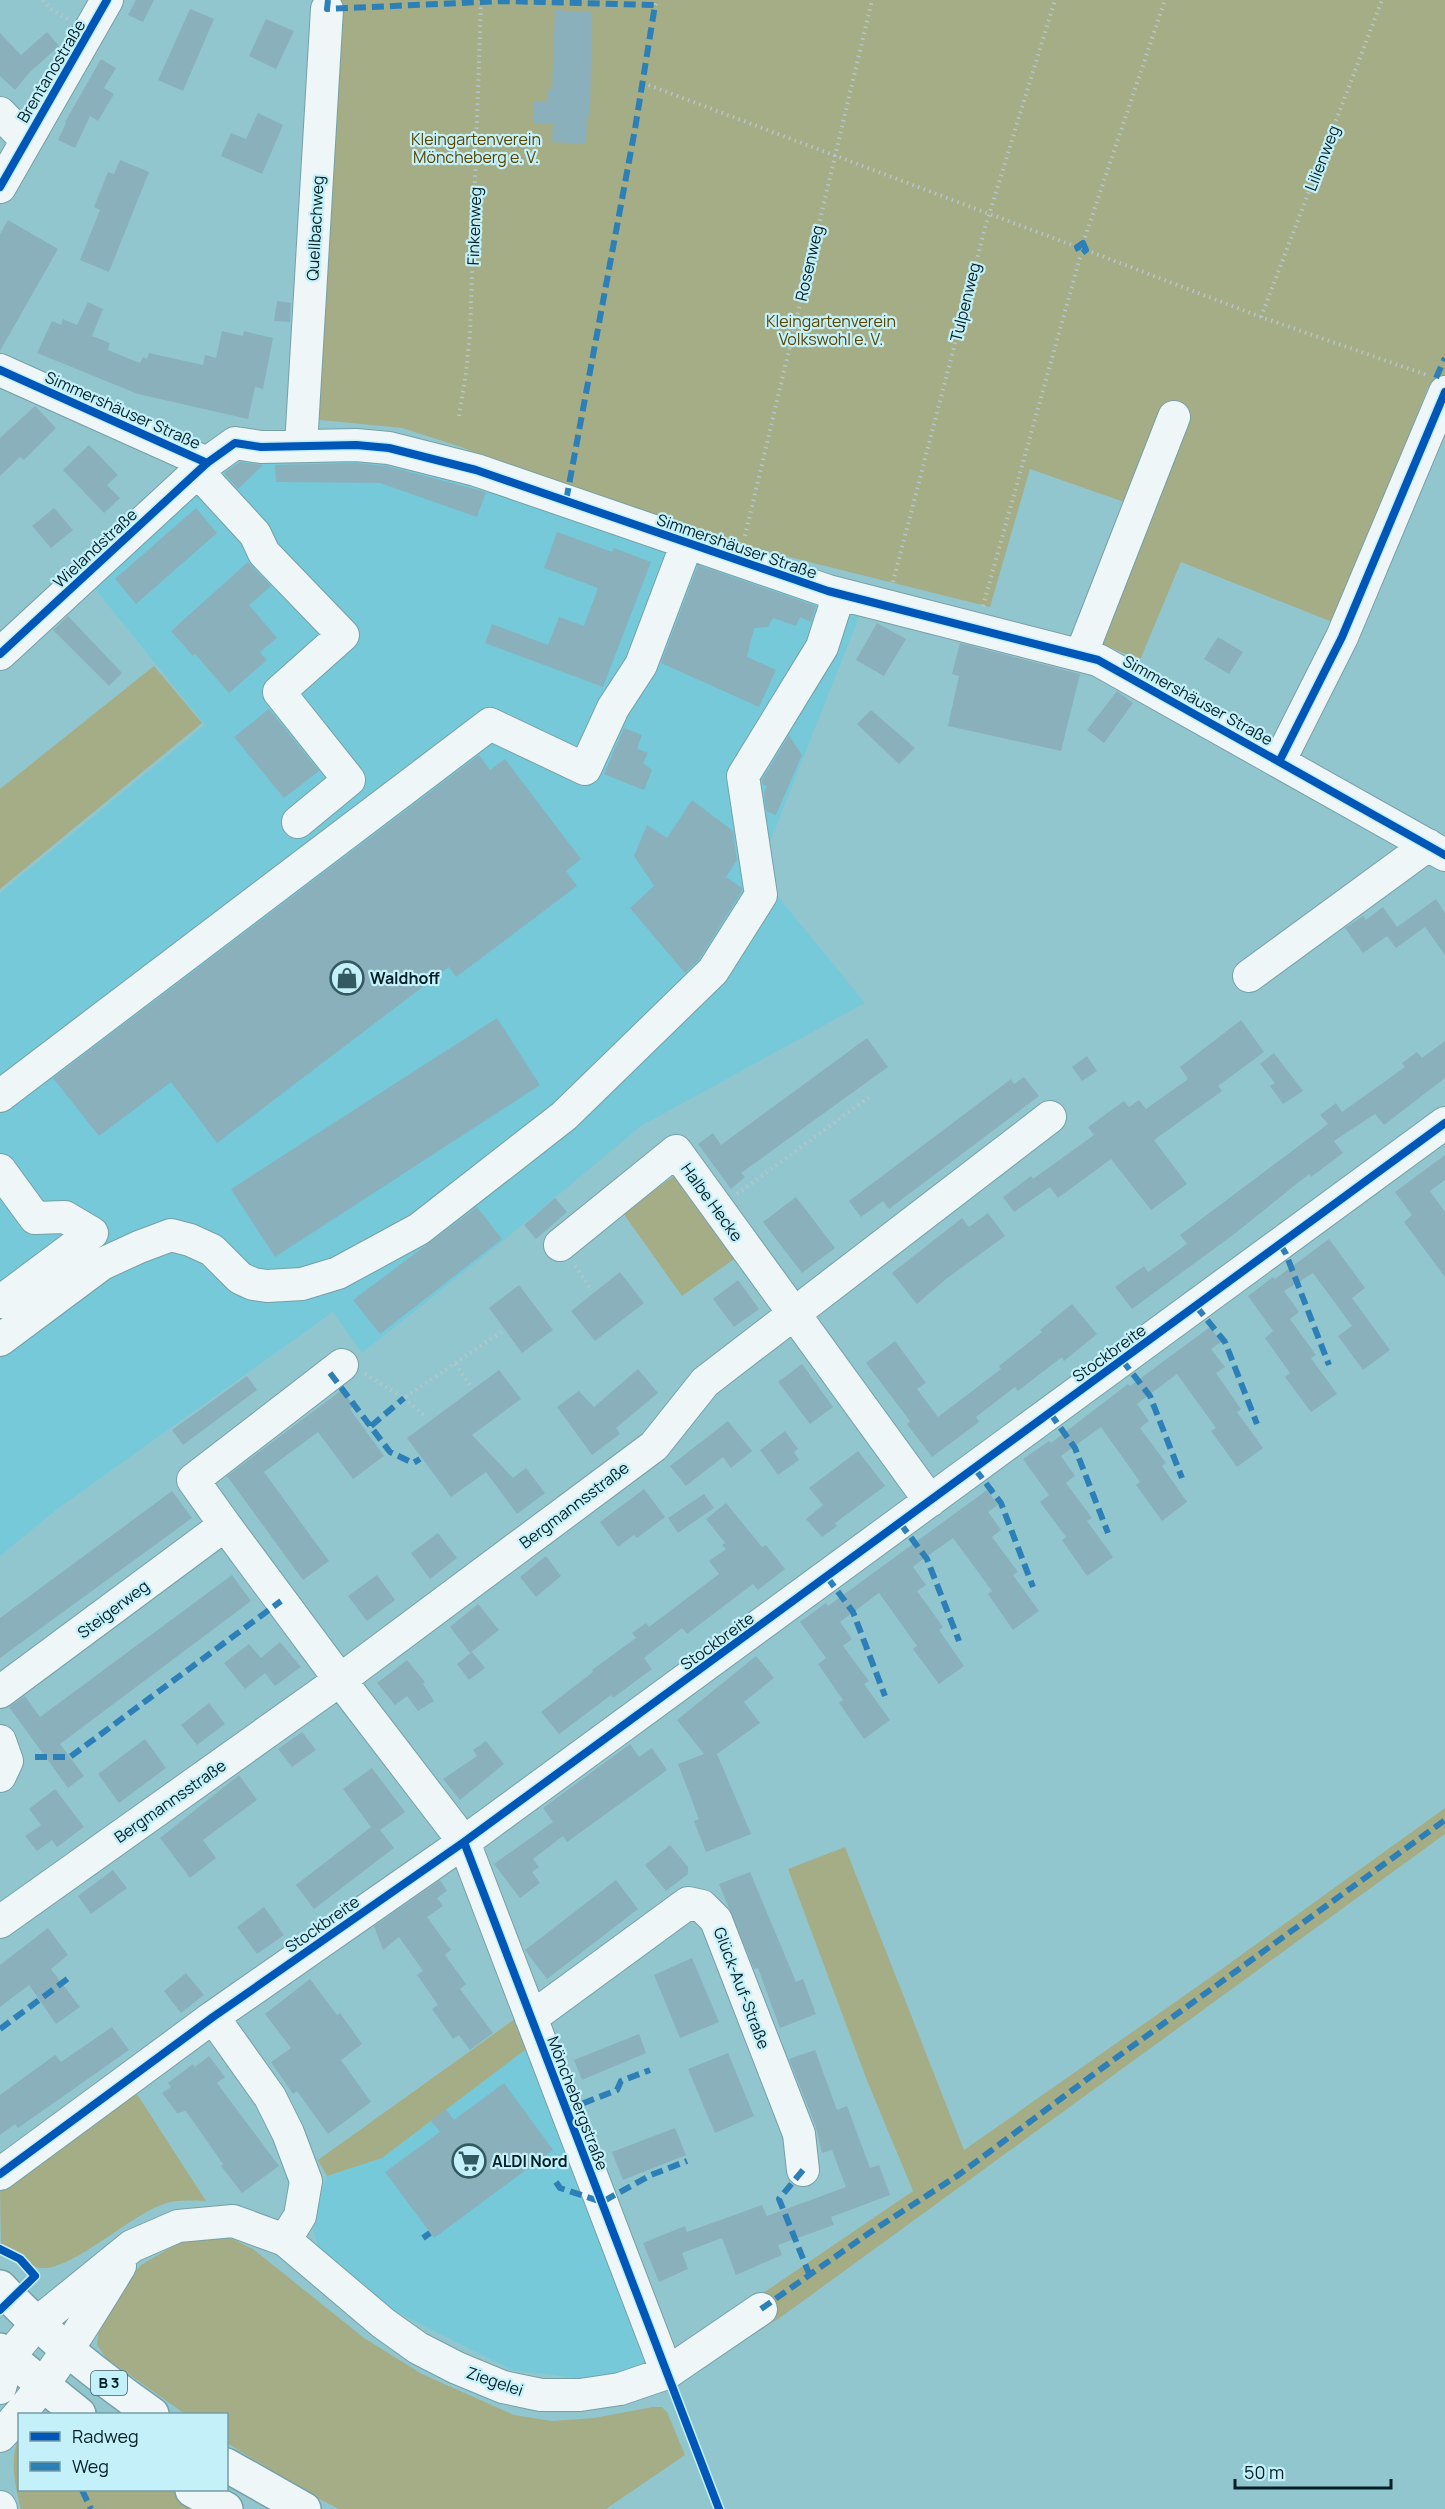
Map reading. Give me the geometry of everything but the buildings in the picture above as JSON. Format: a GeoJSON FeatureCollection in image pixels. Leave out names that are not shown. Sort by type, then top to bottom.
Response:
{"type":"FeatureCollection","features":[{"type":"Feature","properties":{"kind":"main road","name":"B 3"},"geometry":{"type":"LineString","coordinates":[[0,2287],[68,2350],[149,2413]]}},
{"type":"Feature","properties":{"kind":"main road","name":"B 3"},"geometry":{"type":"LineString","coordinates":[[3,2365],[41,2385],[76,2413]]}},
{"type":"Feature","properties":{"kind":"main road"},"geometry":{"type":"LineString","coordinates":[[228,2466],[304,2509]]}},
{"type":"Feature","properties":{"kind":"main road"},"geometry":{"type":"LineString","coordinates":[[194,2491],[226,2509]]}},
{"type":"Feature","properties":{"kind":"street","name":"Brentanostraße"},"geometry":{"type":"LineString","coordinates":[[0,187],[107,0]]}},
{"type":"Feature","properties":{"kind":"street","name":"Quellbachweg"},"geometry":{"type":"LineString","coordinates":[[301,446],[327,9]]}},
{"type":"Feature","properties":{"kind":"street"},"geometry":{"type":"LineString","coordinates":[[0,112],[26,140]]}},
{"type":"Feature","properties":{"kind":"street","name":"Simmershäuser Straße"},"geometry":{"type":"LineString","coordinates":[[0,370],[202,467],[235,443],[261,447],[356,445],[389,448],[476,470],[839,594],[1098,660],[1280,760],[1436,850]]}},
{"type":"Feature","properties":{"kind":"street"},"geometry":{"type":"LineString","coordinates":[[1280,760],[1342,637],[1441,385]]}},
{"type":"Feature","properties":{"kind":"street"},"geometry":{"type":"LineString","coordinates":[[1081,655],[1174,417]]}},
{"type":"Feature","properties":{"kind":"street"},"geometry":{"type":"LineString","coordinates":[[202,467],[255,534],[264,553],[343,634],[279,692],[349,780],[298,822]]}},
{"type":"Feature","properties":{"kind":"street","name":"Wielandstraße"},"geometry":{"type":"LineString","coordinates":[[0,654],[202,467]]}},
{"type":"Feature","properties":{"kind":"street"},"geometry":{"type":"LineString","coordinates":[[0,1096],[490,724],[585,769],[613,708],[641,665],[687,543]]}},
{"type":"Feature","properties":{"kind":"street"},"geometry":{"type":"LineString","coordinates":[[0,1340],[102,1264],[139,1247],[171,1236],[190,1240],[212,1250],[240,1278],[253,1284],[267,1286],[302,1284],[338,1273],[419,1229],[564,1116],[713,971],[761,895],[743,776],[822,647],[839,594]]}},
{"type":"Feature","properties":{"kind":"street"},"geometry":{"type":"LineString","coordinates":[[1249,976],[1436,850]]}},
{"type":"Feature","properties":{"kind":"street"},"geometry":{"type":"LineString","coordinates":[[794,1315],[1050,1117]]}},
{"type":"Feature","properties":{"kind":"street","name":"Stockbreite"},"geometry":{"type":"LineString","coordinates":[[0,2174],[213,2017],[464,1842],[1445,1123]]}},
{"type":"Feature","properties":{"kind":"street","name":"Halbe Hecke"},"geometry":{"type":"LineString","coordinates":[[560,1245],[676,1151],[930,1501]]}},
{"type":"Feature","properties":{"kind":"street"},"geometry":{"type":"LineString","coordinates":[[0,1170],[34,1218],[65,1217],[92,1233],[0,1302]]}},
{"type":"Feature","properties":{"kind":"street","name":"Bergmannsstraße"},"geometry":{"type":"LineString","coordinates":[[0,1922],[340,1680],[654,1446],[705,1382],[794,1315]]}},
{"type":"Feature","properties":{"kind":"street"},"geometry":{"type":"LineString","coordinates":[[342,1365],[192,1480],[340,1680],[464,1842]]}},
{"type":"Feature","properties":{"kind":"street","name":"Steigerweg"},"geometry":{"type":"LineString","coordinates":[[0,1692],[225,1525]]}},
{"type":"Feature","properties":{"kind":"street"},"geometry":{"type":"LineString","coordinates":[[0,1741],[7,1761],[0,1776]]}},
{"type":"Feature","properties":{"kind":"street","name":"Mönchebergstraße"},"geometry":{"type":"LineString","coordinates":[[464,1842],[667,2373]]}},
{"type":"Feature","properties":{"kind":"street","name":"Glück-Auf-Straße"},"geometry":{"type":"LineString","coordinates":[[531,2018],[688,1903],[702,1906],[716,1920],[799,2134],[803,2170]]}},
{"type":"Feature","properties":{"kind":"street"},"geometry":{"type":"LineString","coordinates":[[213,2017],[270,2097],[288,2133],[306,2181],[300,2216],[285,2240]]}},
{"type":"Feature","properties":{"kind":"street","name":"Ziegelei"},"geometry":{"type":"LineString","coordinates":[[3,2365],[37,2323],[132,2246],[178,2226],[233,2222],[285,2240],[382,2323],[418,2348],[457,2368],[503,2387],[541,2395],[580,2395],[620,2389],[667,2373],[761,2309]]}},
{"type":"Feature","properties":{"kind":"street"},"geometry":{"type":"LineString","coordinates":[[21,2413],[68,2350],[132,2246]]}},
{"type":"Feature","properties":{"kind":"street"},"geometry":{"type":"LineString","coordinates":[[0,2436],[18,2418]]}},
{"type":"Feature","properties":{"kind":"path"},"geometry":{"type":"LineString","coordinates":[[1083,243],[1165,0]]}},
{"type":"Feature","properties":{"kind":"path"},"geometry":{"type":"LineString","coordinates":[[643,83],[1077,247]]}},
{"type":"Feature","properties":{"kind":"path"},"geometry":{"type":"LineString","coordinates":[[1086,250],[1441,385]]}},
{"type":"Feature","properties":{"kind":"path"},"geometry":{"type":"LineString","coordinates":[[977,629],[1081,254]]}},
{"type":"Feature","properties":{"kind":"path"},"geometry":{"type":"LineString","coordinates":[[717,1208],[872,1095]]}},
{"type":"Feature","properties":{"kind":"path"},"geometry":{"type":"LineString","coordinates":[[404,1398],[504,1330]]}},
{"type":"Feature","properties":{"kind":"path"},"geometry":{"type":"LineString","coordinates":[[454,1364],[470,1385]]}},
{"type":"Feature","properties":{"kind":"path"},"geometry":{"type":"LineString","coordinates":[[342,1365],[352,1365],[404,1398],[426,1417]]}},
{"type":"Feature","properties":{"kind":"shaded area"},"geometry":{"type":"Polygon","coordinates":[[[262,453],[392,455],[863,607],[758,872],[865,1003],[641,1126],[503,1241],[362,1353],[333,1312],[56,1510],[0,1556],[0,893],[205,725],[92,585],[219,471],[262,453]]]}},
{"type":"Feature","properties":{"kind":"shaded area"},"geometry":{"type":"Polygon","coordinates":[[[529,2047],[650,2361],[593,2380],[512,2370],[390,2309],[318,2247],[311,2220],[327,2176],[382,2158],[529,2047]]]}},
{"type":"Feature","properties":{"kind":"green space","name":"Kleingartenverein Volkswohl e. V."},"geometry":{"type":"Polygon","coordinates":[[[335,0],[1445,0],[1445,393],[1428,387],[1335,623],[1181,562],[1140,660],[1076,633],[1124,502],[1030,469],[990,607],[765,551],[601,498],[402,428],[311,419],[335,0]]]}},
{"type":"Feature","properties":{"kind":"green space"},"geometry":{"type":"Polygon","coordinates":[[[154,666],[202,723],[0,889],[0,789],[154,666]]]}},
{"type":"Feature","properties":{"kind":"green space"},"geometry":{"type":"Polygon","coordinates":[[[677,1174],[737,1257],[682,1296],[623,1213],[677,1174]]]}},
{"type":"Feature","properties":{"kind":"green space"},"geometry":{"type":"Polygon","coordinates":[[[1445,1808],[1445,1834],[781,2317],[686,2377],[684,2347],[913,2191],[868,2083],[788,1869],[845,1847],[964,2150],[1208,1979],[1445,1808]]]}},
{"type":"Feature","properties":{"kind":"green space"},"geometry":{"type":"Polygon","coordinates":[[[515,2019],[529,2047],[382,2158],[327,2176],[318,2160],[515,2019]]]}},
{"type":"Feature","properties":{"kind":"green space"},"geometry":{"type":"Polygon","coordinates":[[[135,2091],[206,2201],[169,2202],[150,2210],[85,2252],[54,2267],[41,2268],[30,2265],[1,2245],[0,2190],[135,2091]]]}},
{"type":"Feature","properties":{"kind":"green space"},"geometry":{"type":"Polygon","coordinates":[[[226,2236],[253,2249],[364,2338],[422,2374],[514,2415],[552,2421],[594,2418],[662,2407],[667,2412],[685,2455],[606,2509],[339,2509],[306,2492],[228,2444],[228,2413],[184,2413],[106,2358],[97,2345],[100,2319],[117,2291],[141,2265],[182,2241],[226,2236]]]}},
{"type":"Feature","properties":{"kind":"green space"},"geometry":{"type":"Polygon","coordinates":[[[18,2440],[18,2491],[174,2491],[208,2509],[21,2509],[15,2482],[18,2440]]]}},
{"type":"Feature","properties":{"kind":"marked path"},"geometry":{"type":"LineString","coordinates":[[328,0],[327,9],[504,1],[655,5],[635,129],[566,501]]}},
{"type":"Feature","properties":{"kind":"marked path"},"geometry":{"type":"LineString","coordinates":[[1083,243],[1086,250],[1081,254],[1077,247],[1083,243]]}},
{"type":"Feature","properties":{"kind":"marked path"},"geometry":{"type":"LineString","coordinates":[[1436,378],[1445,358]]}},
{"type":"Feature","properties":{"kind":"marked path"},"geometry":{"type":"LineString","coordinates":[[1280,1244],[1286,1254],[1329,1365]]}},
{"type":"Feature","properties":{"kind":"marked path"},"geometry":{"type":"LineString","coordinates":[[1196,1306],[1225,1342],[1257,1424]]}},
{"type":"Feature","properties":{"kind":"marked path"},"geometry":{"type":"LineString","coordinates":[[1122,1360],[1150,1396],[1182,1478]]}},
{"type":"Feature","properties":{"kind":"marked path"},"geometry":{"type":"LineString","coordinates":[[330,1373],[390,1452],[413,1463],[420,1459]]}},
{"type":"Feature","properties":{"kind":"marked path"},"geometry":{"type":"LineString","coordinates":[[371,1426],[404,1398]]}},
{"type":"Feature","properties":{"kind":"marked path"},"geometry":{"type":"LineString","coordinates":[[1050,1413],[1075,1448],[1108,1533]]}},
{"type":"Feature","properties":{"kind":"marked path"},"geometry":{"type":"LineString","coordinates":[[975,1469],[1001,1503],[1033,1587]]}},
{"type":"Feature","properties":{"kind":"marked path"},"geometry":{"type":"LineString","coordinates":[[900,1523],[927,1559],[959,1641]]}},
{"type":"Feature","properties":{"kind":"marked path"},"geometry":{"type":"LineString","coordinates":[[827,1577],[853,1612],[885,1696]]}},
{"type":"Feature","properties":{"kind":"marked path"},"geometry":{"type":"LineString","coordinates":[[35,1757],[70,1757],[281,1601]]}},
{"type":"Feature","properties":{"kind":"marked path"},"geometry":{"type":"LineString","coordinates":[[761,2309],[869,2233],[957,2176],[1445,1820]]}},
{"type":"Feature","properties":{"kind":"marked path"},"geometry":{"type":"LineString","coordinates":[[0,2029],[70,1977]]}},
{"type":"Feature","properties":{"kind":"marked path"},"geometry":{"type":"LineString","coordinates":[[566,2110],[617,2090],[621,2081],[650,2070]]}},
{"type":"Feature","properties":{"kind":"marked path"},"geometry":{"type":"LineString","coordinates":[[556,2182],[560,2188],[602,2202],[651,2175],[687,2161]]}},
{"type":"Feature","properties":{"kind":"marked path"},"geometry":{"type":"LineString","coordinates":[[803,2170],[779,2199],[810,2276]]}},
{"type":"Feature","properties":{"kind":"marked path"},"geometry":{"type":"LineString","coordinates":[[423,2238],[430,2233]]}},
{"type":"Feature","properties":{"kind":"marked path"},"geometry":{"type":"LineString","coordinates":[[82,2491],[91,2509]]}},
{"type":"Feature","properties":{"kind":"cycle path"},"geometry":{"type":"LineString","coordinates":[[0,187],[107,0]]}},
{"type":"Feature","properties":{"kind":"cycle path"},"geometry":{"type":"LineString","coordinates":[[0,370],[207,463]]}},
{"type":"Feature","properties":{"kind":"cycle path"},"geometry":{"type":"LineString","coordinates":[[1280,760],[1342,637],[1445,392]]}},
{"type":"Feature","properties":{"kind":"cycle path"},"geometry":{"type":"LineString","coordinates":[[0,654],[207,463],[235,443],[261,447],[356,445],[389,448],[476,470],[828,591],[1098,660],[1445,855]]}},
{"type":"Feature","properties":{"kind":"cycle path"},"geometry":{"type":"LineString","coordinates":[[0,2174],[213,2017],[464,1842],[1445,1123]]}},
{"type":"Feature","properties":{"kind":"cycle path"},"geometry":{"type":"LineString","coordinates":[[464,1842],[719,2509]]}},
{"type":"Feature","properties":{"kind":"cycle path"},"geometry":{"type":"LineString","coordinates":[[0,2249],[20,2259],[35,2276],[0,2310]]}},
{"type":"Feature","properties":{"kind":"place","name":"Waldhoff"},"geometry":{"type":"Point","coordinates":[347,978]}},
{"type":"Feature","properties":{"kind":"place","name":"ALDI Nord"},"geometry":{"type":"Point","coordinates":[469,2161]}},
{"type":"Feature","properties":{"kind":"park label","name":"Kleingartenverein Möncheberg e. V."},"geometry":{"type":"Point","coordinates":[476,148]}}]}
